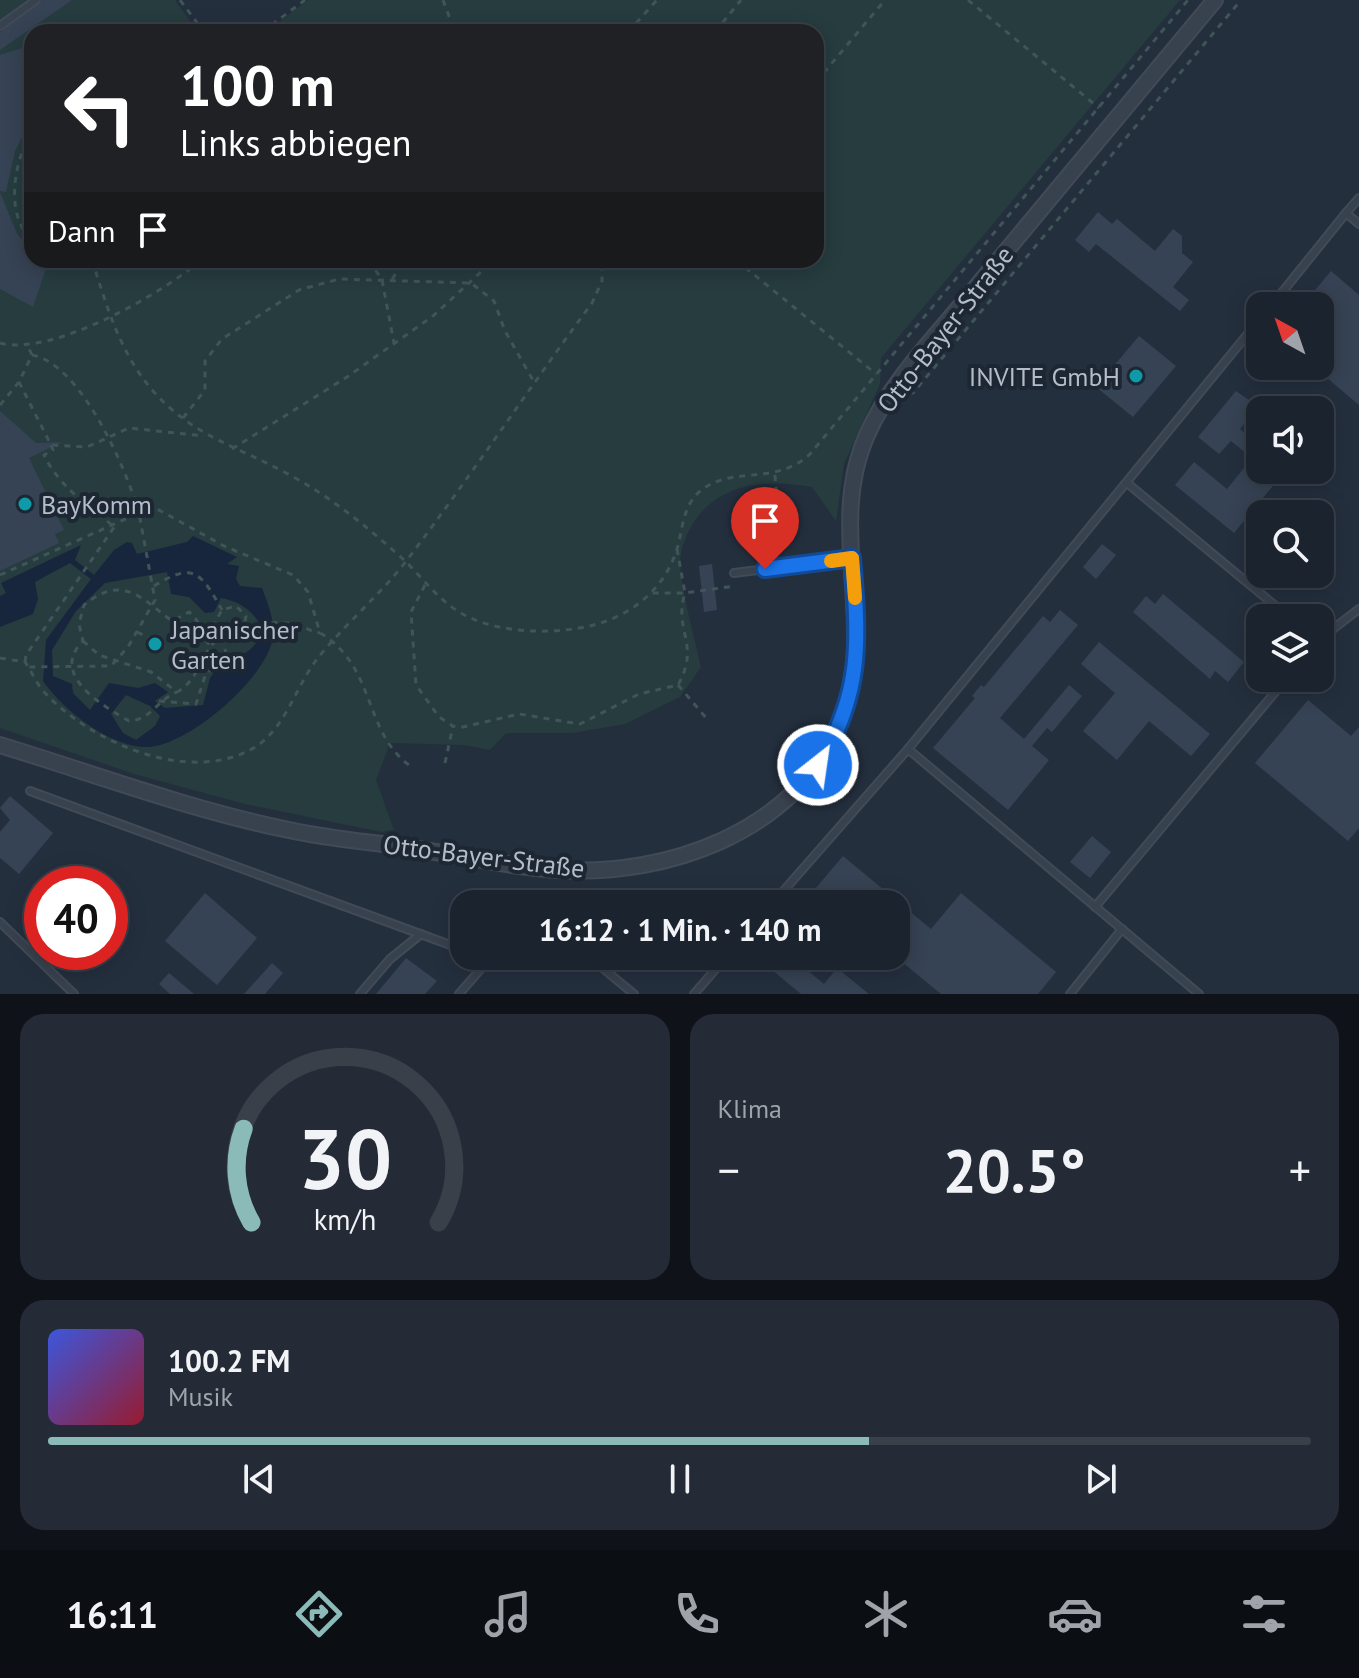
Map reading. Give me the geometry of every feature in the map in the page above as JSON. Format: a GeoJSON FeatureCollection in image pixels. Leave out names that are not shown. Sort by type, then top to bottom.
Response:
{"type":"FeatureCollection","features":[{"type":"Feature","properties":{"kind":"street","name":"Otto-Bayer-Straße"},"geometry":{"type":"LineString","coordinates":[[0,745],[289,830],[560,870],[611,869],[660,861],[708,846],[762,819],[806,780],[828,748],[847,705],[857,660],[850,499],[858,460],[873,422],[895,388],[1215,0]]}},
{"type":"Feature","properties":{"kind":"lane"},"geometry":{"type":"LineString","coordinates":[[0,26],[36,0]]}},
{"type":"Feature","properties":{"kind":"lane"},"geometry":{"type":"LineString","coordinates":[[1282,292],[1359,198]]}},
{"type":"Feature","properties":{"kind":"lane"},"geometry":{"type":"LineString","coordinates":[[1346,213],[1359,224]]}},
{"type":"Feature","properties":{"kind":"lane"},"geometry":{"type":"LineString","coordinates":[[784,890],[908,749],[1246,336]]}},
{"type":"Feature","properties":{"kind":"lane"},"geometry":{"type":"LineString","coordinates":[[1127,483],[1273,604]]}},
{"type":"Feature","properties":{"kind":"lane"},"geometry":{"type":"LineString","coordinates":[[734,573],[852,558]]}},
{"type":"Feature","properties":{"kind":"lane"},"geometry":{"type":"LineString","coordinates":[[1334,628],[1359,609]]}},
{"type":"Feature","properties":{"kind":"lane"},"geometry":{"type":"LineString","coordinates":[[1095,907],[1275,692]]}},
{"type":"Feature","properties":{"kind":"lane"},"geometry":{"type":"LineString","coordinates":[[908,749],[1199,994]]}},
{"type":"Feature","properties":{"kind":"lane"},"geometry":{"type":"LineString","coordinates":[[30,791],[450,945]]}},
{"type":"Feature","properties":{"kind":"lane"},"geometry":{"type":"LineString","coordinates":[[0,922],[74,994]]}},
{"type":"Feature","properties":{"kind":"lane"},"geometry":{"type":"LineString","coordinates":[[1070,994],[1122,929]]}},
{"type":"Feature","properties":{"kind":"lane"},"geometry":{"type":"LineString","coordinates":[[360,994],[390,959],[421,934]]}},
{"type":"Feature","properties":{"kind":"lane"},"geometry":{"type":"LineString","coordinates":[[459,994],[480,970]]}},
{"type":"Feature","properties":{"kind":"lane"},"geometry":{"type":"LineString","coordinates":[[605,970],[634,994]]}},
{"type":"Feature","properties":{"kind":"lane"},"geometry":{"type":"LineString","coordinates":[[694,994],[715,970]]}},
{"type":"Feature","properties":{"kind":"path"},"geometry":{"type":"LineString","coordinates":[[180,0],[198,24]]}},
{"type":"Feature","properties":{"kind":"path"},"geometry":{"type":"LineString","coordinates":[[273,24],[305,0]]}},
{"type":"Feature","properties":{"kind":"path"},"geometry":{"type":"LineString","coordinates":[[443,0],[452,24]]}},
{"type":"Feature","properties":{"kind":"path"},"geometry":{"type":"LineString","coordinates":[[635,24],[657,0]]}},
{"type":"Feature","properties":{"kind":"path"},"geometry":{"type":"LineString","coordinates":[[722,24],[741,0]]}},
{"type":"Feature","properties":{"kind":"path"},"geometry":{"type":"LineString","coordinates":[[824,72],[885,0]]}},
{"type":"Feature","properties":{"kind":"path"},"geometry":{"type":"LineString","coordinates":[[968,0],[1099,108]]}},
{"type":"Feature","properties":{"kind":"path"},"geometry":{"type":"LineString","coordinates":[[95,268],[110,317],[139,373],[183,418],[207,437],[283,471],[327,496],[406,562],[442,600],[469,618],[491,625],[530,630],[578,629],[627,612],[651,593],[677,549],[686,510],[705,488],[721,480],[775,475],[794,467],[810,454],[1188,0]]}},
{"type":"Feature","properties":{"kind":"path"},"geometry":{"type":"LineString","coordinates":[[895,388],[913,393],[1241,0]]}},
{"type":"Feature","properties":{"kind":"path"},"geometry":{"type":"LineString","coordinates":[[24,149],[16,201],[24,229]]}},
{"type":"Feature","properties":{"kind":"path"},"geometry":{"type":"LineString","coordinates":[[0,343],[27,345],[110,317],[151,296],[190,268]]}},
{"type":"Feature","properties":{"kind":"path"},"geometry":{"type":"LineString","coordinates":[[374,268],[382,280],[394,343]]}},
{"type":"Feature","properties":{"kind":"path"},"geometry":{"type":"LineString","coordinates":[[391,280],[400,268]]}},
{"type":"Feature","properties":{"kind":"path"},"geometry":{"type":"LineString","coordinates":[[232,449],[347,377],[471,283],[486,268]]}},
{"type":"Feature","properties":{"kind":"path"},"geometry":{"type":"LineString","coordinates":[[117,523],[89,569],[26,655],[27,664],[43,691],[80,724],[143,754],[179,760],[211,760],[242,754],[269,737],[310,669],[406,562],[596,296],[602,281],[602,268]]}},
{"type":"Feature","properties":{"kind":"path"},"geometry":{"type":"LineString","coordinates":[[746,268],[876,374]]}},
{"type":"Feature","properties":{"kind":"path"},"geometry":{"type":"LineString","coordinates":[[183,418],[205,390],[205,361],[213,348],[258,313],[299,290],[339,279],[471,283],[494,301],[499,319],[534,382]]}},
{"type":"Feature","properties":{"kind":"path"},"geometry":{"type":"LineString","coordinates":[[0,658],[40,667],[104,667],[116,662],[153,606],[154,586],[139,513],[128,479],[72,380],[51,360],[32,355],[27,345]]}},
{"type":"Feature","properties":{"kind":"path"},"geometry":{"type":"LineString","coordinates":[[0,405],[19,382],[32,355]]}},
{"type":"Feature","properties":{"kind":"path"},"geometry":{"type":"LineString","coordinates":[[19,382],[53,450],[44,455],[49,465],[67,489],[112,525]]}},
{"type":"Feature","properties":{"kind":"path"},"geometry":{"type":"LineString","coordinates":[[51,445],[87,447],[129,428],[207,437]]}},
{"type":"Feature","properties":{"kind":"path"},"geometry":{"type":"LineString","coordinates":[[775,475],[777,505]]}},
{"type":"Feature","properties":{"kind":"path"},"geometry":{"type":"LineString","coordinates":[[0,575],[139,513],[159,510],[224,546],[293,575],[308,592],[320,633]]}},
{"type":"Feature","properties":{"kind":"path"},"geometry":{"type":"LineString","coordinates":[[427,584],[411,612],[414,674],[427,704],[453,726],[463,727],[519,714],[580,724],[639,694],[678,685],[687,669],[691,652],[680,608],[685,593],[677,549]]}},
{"type":"Feature","properties":{"kind":"path"},"geometry":{"type":"LineString","coordinates":[[154,586],[178,572],[194,572],[204,580],[222,610]]}},
{"type":"Feature","properties":{"kind":"path"},"geometry":{"type":"LineString","coordinates":[[651,593],[685,593],[735,586]]}},
{"type":"Feature","properties":{"kind":"path"},"geometry":{"type":"LineString","coordinates":[[159,701],[196,704],[205,676],[226,654],[222,634],[212,627],[190,630],[176,624],[128,590],[109,589],[82,610],[79,624],[83,641],[99,655],[151,672],[177,692]]}},
{"type":"Feature","properties":{"kind":"path"},"geometry":{"type":"LineString","coordinates":[[212,627],[222,610],[236,606],[244,612],[244,626]]}},
{"type":"Feature","properties":{"kind":"path"},"geometry":{"type":"LineString","coordinates":[[137,632],[164,645],[175,637],[176,624],[186,612],[202,628],[210,645]]}},
{"type":"Feature","properties":{"kind":"path"},"geometry":{"type":"LineString","coordinates":[[83,641],[75,652],[74,665],[91,699],[129,721],[150,714],[159,701],[190,681],[210,645],[222,634],[244,626],[279,623],[294,624],[320,633],[333,641],[356,668],[387,744],[409,765]]}},
{"type":"Feature","properties":{"kind":"path"},"geometry":{"type":"LineString","coordinates":[[678,685],[707,719]]}},
{"type":"Feature","properties":{"kind":"path"},"geometry":{"type":"LineString","coordinates":[[445,763],[453,726]]}},
{"type":"Feature","properties":{"kind":"green space"},"geometry":{"type":"Polygon","coordinates":[[[0,0],[175,0],[192,24],[24,24],[24,268],[824,268],[824,24],[276,24],[308,0],[1180,0],[881,358],[880,384],[844,464],[836,521],[812,487],[790,484],[749,486],[731,492],[714,501],[700,514],[689,531],[680,563],[701,667],[680,697],[625,724],[573,733],[506,733],[490,750],[464,745],[390,743],[376,780],[394,830],[381,832],[245,804],[134,774],[0,728],[0,0]]]}},
{"type":"Feature","properties":{"kind":"water"},"geometry":{"type":"Polygon","coordinates":[[[193,536],[237,557],[227,564],[239,566],[236,579],[240,586],[262,588],[273,623],[268,651],[243,688],[206,721],[186,734],[150,747],[120,742],[76,716],[43,681],[46,640],[91,579],[70,563],[35,582],[38,599],[33,614],[0,627],[0,596],[6,593],[1,583],[81,545],[75,560],[94,575],[114,550],[127,542],[132,543],[137,554],[187,542],[193,536]],[[167,572],[105,583],[76,611],[52,650],[53,676],[72,684],[73,693],[90,710],[109,683],[138,688],[155,683],[168,692],[155,701],[165,708],[203,705],[210,678],[221,662],[246,652],[263,631],[256,618],[235,602],[221,598],[214,612],[205,613],[189,597],[171,594],[167,572]],[[126,695],[111,714],[123,733],[136,740],[155,726],[160,716],[150,706],[126,695]]]}},
{"type":"Feature","properties":{"kind":"building"},"geometry":{"type":"Polygon","coordinates":[[[42,0],[72,0],[37,24],[24,24],[24,33],[0,50],[0,32],[42,0]]]}},
{"type":"Feature","properties":{"kind":"building"},"geometry":{"type":"Polygon","coordinates":[[[24,48],[24,134],[15,151],[6,192],[0,191],[0,55],[24,48]]]}},
{"type":"Feature","properties":{"kind":"building"},"geometry":{"type":"Polygon","coordinates":[[[0,192],[17,234],[24,241],[24,268],[46,268],[33,307],[0,289],[0,192]]]}},
{"type":"Feature","properties":{"kind":"building"},"geometry":{"type":"Polygon","coordinates":[[[1098,212],[1112,224],[1117,219],[1155,251],[1173,229],[1182,236],[1182,253],[1193,262],[1173,287],[1189,300],[1180,311],[1096,244],[1089,252],[1075,240],[1098,212]]]}},
{"type":"Feature","properties":{"kind":"building"},"geometry":{"type":"Polygon","coordinates":[[[1331,271],[1359,295],[1359,405],[1329,380],[1334,380],[1334,292],[1314,292],[1331,271]]]}},
{"type":"Feature","properties":{"kind":"building","name":"INVITE GmbH"},"geometry":{"type":"Polygon","coordinates":[[[1139,336],[1176,366],[1133,417],[1096,387],[1139,336]]]}},
{"type":"Feature","properties":{"kind":"building"},"geometry":{"type":"Polygon","coordinates":[[[1236,391],[1246,398],[1246,422],[1240,429],[1246,434],[1246,453],[1231,441],[1219,454],[1198,437],[1236,391]]]}},
{"type":"Feature","properties":{"kind":"building","name":"BayKomm"},"geometry":{"type":"Polygon","coordinates":[[[0,411],[36,443],[62,442],[29,458],[64,530],[55,534],[59,543],[0,571],[0,411]]]}},
{"type":"Feature","properties":{"kind":"building"},"geometry":{"type":"Polygon","coordinates":[[[1194,462],[1227,489],[1246,465],[1246,484],[1274,484],[1261,500],[1246,500],[1246,518],[1234,533],[1175,485],[1194,462]]]}},
{"type":"Feature","properties":{"kind":"building"},"geometry":{"type":"Polygon","coordinates":[[[1102,544],[1116,555],[1096,579],[1083,567],[1102,544]]]}},
{"type":"Feature","properties":{"kind":"building"},"geometry":{"type":"Polygon","coordinates":[[[712,564],[717,610],[704,612],[699,566],[712,564]]]}},
{"type":"Feature","properties":{"kind":"building"},"geometry":{"type":"Polygon","coordinates":[[[1163,594],[1244,662],[1228,682],[1215,671],[1210,679],[1133,612],[1146,596],[1155,604],[1163,594]]]}},
{"type":"Feature","properties":{"kind":"building"},"geometry":{"type":"Polygon","coordinates":[[[1060,610],[1078,625],[1000,718],[1024,739],[1069,685],[1082,696],[1052,732],[1047,728],[1032,746],[1049,760],[1008,810],[933,748],[975,698],[972,696],[981,685],[984,687],[1043,616],[1050,622],[1060,610]]]}},
{"type":"Feature","properties":{"kind":"building"},"geometry":{"type":"Polygon","coordinates":[[[1099,642],[1210,734],[1191,756],[1149,721],[1117,760],[1083,731],[1115,693],[1081,664],[1099,642]]]}},
{"type":"Feature","properties":{"kind":"building"},"geometry":{"type":"Polygon","coordinates":[[[1308,700],[1351,736],[1359,727],[1359,828],[1348,841],[1255,763],[1308,700]]]}},
{"type":"Feature","properties":{"kind":"building"},"geometry":{"type":"Polygon","coordinates":[[[10,796],[53,833],[19,874],[0,858],[0,832],[10,820],[0,808],[10,796]]]}},
{"type":"Feature","properties":{"kind":"building"},"geometry":{"type":"Polygon","coordinates":[[[1092,836],[1111,852],[1090,878],[1070,862],[1092,836]]]}},
{"type":"Feature","properties":{"kind":"building"},"geometry":{"type":"Polygon","coordinates":[[[843,856],[884,890],[816,890],[843,856]]]}},
{"type":"Feature","properties":{"kind":"building"},"geometry":{"type":"Polygon","coordinates":[[[205,893],[257,938],[217,985],[165,941],[205,893]]]}},
{"type":"Feature","properties":{"kind":"building"},"geometry":{"type":"Polygon","coordinates":[[[961,893],[1056,972],[1038,994],[941,994],[910,969],[910,912],[931,929],[961,893]]]}},
{"type":"Feature","properties":{"kind":"building"},"geometry":{"type":"Polygon","coordinates":[[[406,958],[437,981],[425,994],[376,994],[406,958]]]}},
{"type":"Feature","properties":{"kind":"building"},"geometry":{"type":"Polygon","coordinates":[[[272,963],[283,973],[265,994],[244,994],[272,963]]]}},
{"type":"Feature","properties":{"kind":"building"},"geometry":{"type":"Polygon","coordinates":[[[772,970],[807,970],[824,984],[835,970],[839,970],[869,994],[801,994],[772,970]]]}},
{"type":"Feature","properties":{"kind":"building"},"geometry":{"type":"Polygon","coordinates":[[[169,973],[194,994],[170,994],[159,984],[169,973]]]}},
{"type":"Feature","properties":{"kind":"slow traffic"},"geometry":{"type":"LineString","coordinates":[[831,561],[852,558],[855,598]]}},
{"type":"Feature","properties":{"kind":"place","name":"INVITE GmbH"},"geometry":{"type":"Point","coordinates":[1136,376]}},
{"type":"Feature","properties":{"kind":"place","name":"BayKomm"},"geometry":{"type":"Point","coordinates":[25,504]}},
{"type":"Feature","properties":{"kind":"place","name":"Japanischer Garten"},"geometry":{"type":"Point","coordinates":[155,644]}},
{"type":"Feature","properties":{"kind":"route"},"geometry":{"type":"LineString","coordinates":[[765,569],[852,558],[858,623],[857,660],[844,714],[818,765]]}}]}
